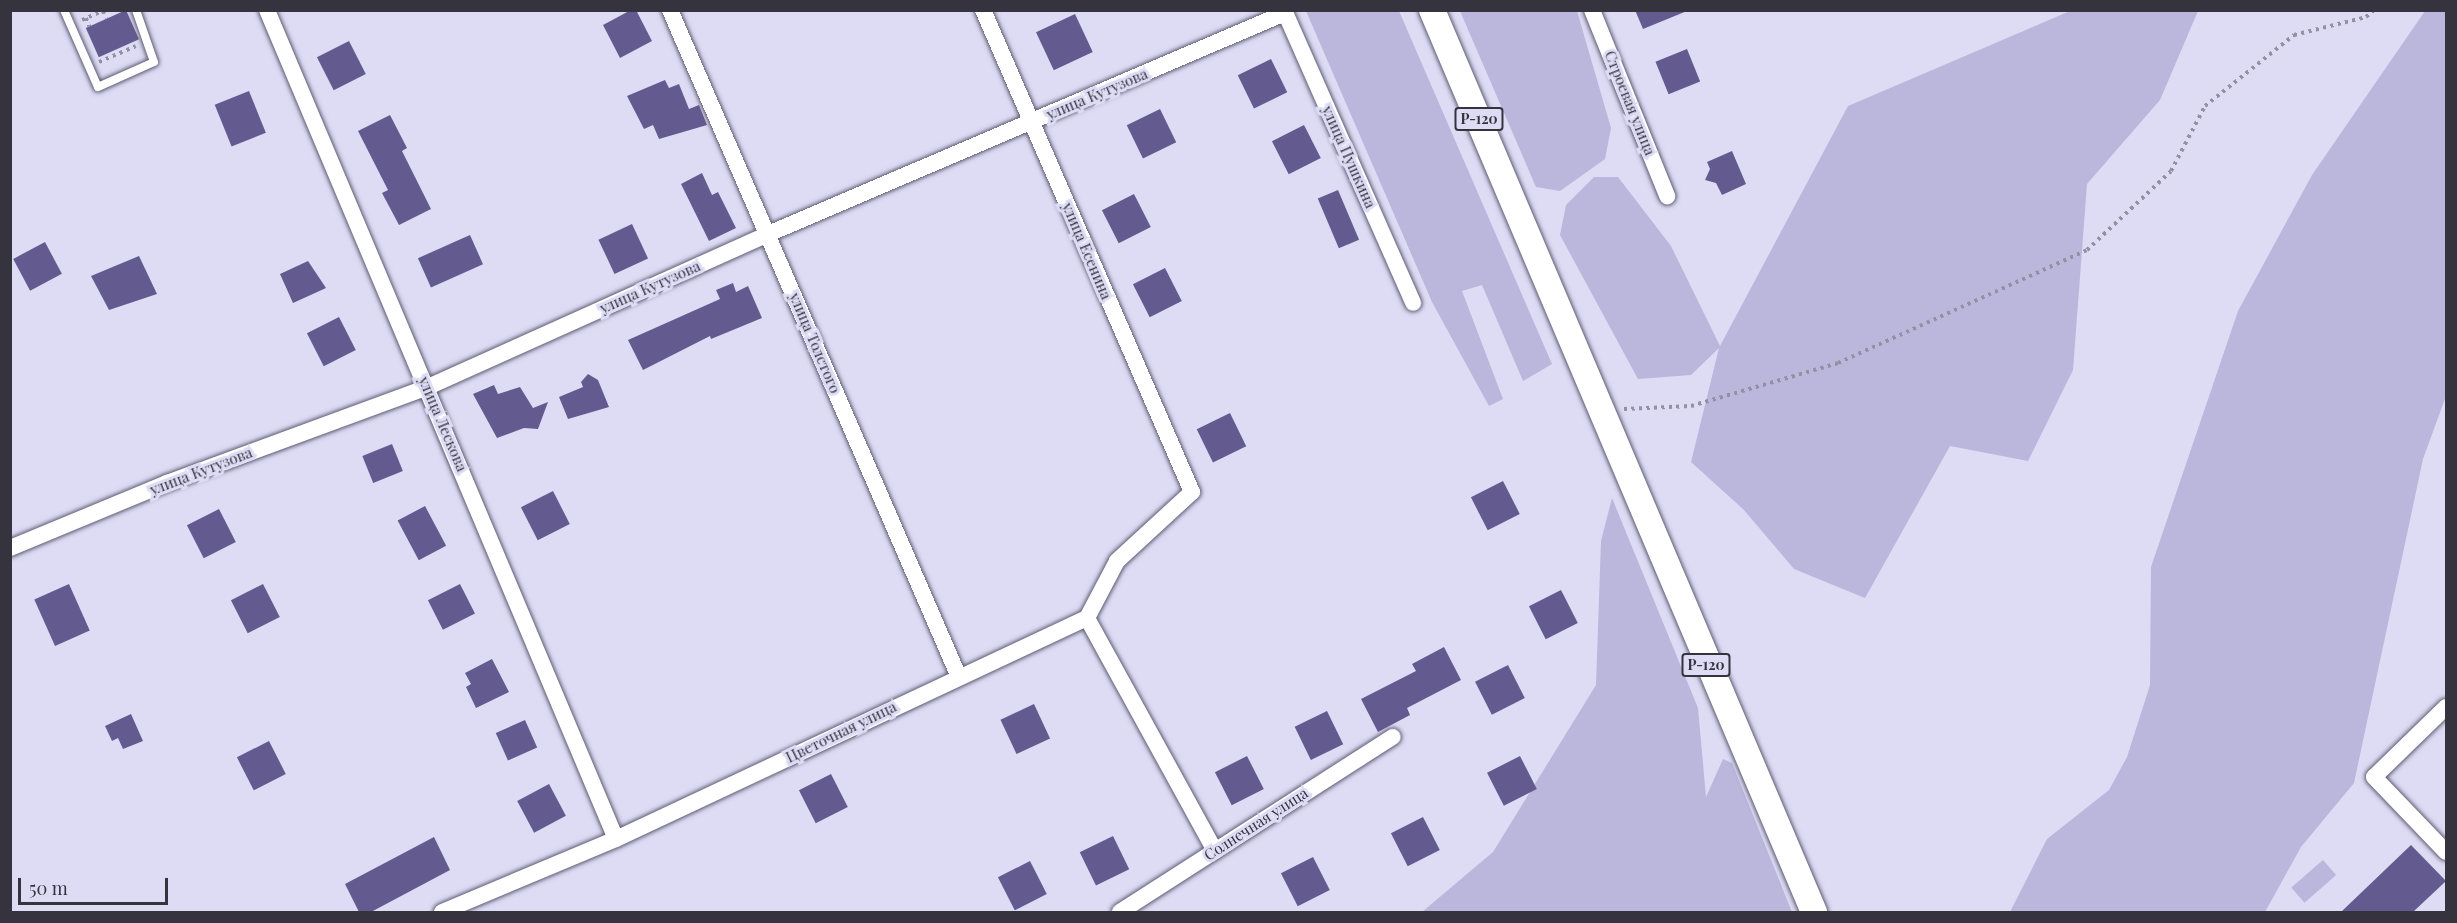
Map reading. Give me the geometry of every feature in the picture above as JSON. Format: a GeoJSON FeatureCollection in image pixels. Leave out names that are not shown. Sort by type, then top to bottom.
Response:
{"type":"FeatureCollection","features":[{"type":"Feature","properties":{"kind":"main road","name":"Р-120"},"geometry":{"type":"LineString","coordinates":[[1432,10],[1605,415],[1711,678],[1814,912]]}},
{"type":"Feature","properties":{"kind":"street","name":"улица Лескова"},"geometry":{"type":"LineString","coordinates":[[267,10],[428,387],[616,839]]}},
{"type":"Feature","properties":{"kind":"street","name":"улица Толстого"},"geometry":{"type":"LineString","coordinates":[[670,10],[958,675]]}},
{"type":"Feature","properties":{"kind":"street","name":"улица Есенина"},"geometry":{"type":"LineString","coordinates":[[983,10],[1192,492],[1117,561],[1087,618]]}},
{"type":"Feature","properties":{"kind":"street","name":"Строевая улица"},"geometry":{"type":"LineString","coordinates":[[1592,10],[1667,196]]}},
{"type":"Feature","properties":{"kind":"street","name":"улица Кутузова"},"geometry":{"type":"LineString","coordinates":[[10,548],[167,483],[428,387],[768,234],[1285,12]]}},
{"type":"Feature","properties":{"kind":"street","name":"улица Пушкина"},"geometry":{"type":"LineString","coordinates":[[1285,12],[1413,303]]}},
{"type":"Feature","properties":{"kind":"street","name":"Цветочная улица"},"geometry":{"type":"LineString","coordinates":[[442,912],[616,839],[958,675],[1087,618]]}},
{"type":"Feature","properties":{"kind":"street"},"geometry":{"type":"LineString","coordinates":[[1087,618],[1215,851]]}},
{"type":"Feature","properties":{"kind":"street"},"geometry":{"type":"LineString","coordinates":[[2446,707],[2374,777],[2446,852]]}},
{"type":"Feature","properties":{"kind":"street","name":"Солнечная улица"},"geometry":{"type":"LineString","coordinates":[[1120,912],[1393,737]]}},
{"type":"Feature","properties":{"kind":"lane"},"geometry":{"type":"LineString","coordinates":[[64,10],[98,87],[154,62],[136,10]]}},
{"type":"Feature","properties":{"kind":"path"},"geometry":{"type":"LineString","coordinates":[[1605,415],[1636,406],[1691,406],[1838,363],[2086,250],[2171,171],[2205,106],[2294,35],[2374,10]]}},
{"type":"Feature","properties":{"kind":"path"},"geometry":{"type":"LineString","coordinates":[[82,32],[77,22],[103,11],[106,18]]}},
{"type":"Feature","properties":{"kind":"path"},"geometry":{"type":"LineString","coordinates":[[86,18],[89,26]]}},
{"type":"Feature","properties":{"kind":"path"},"geometry":{"type":"LineString","coordinates":[[91,53],[95,64],[137,45]]}},
{"type":"Feature","properties":{"kind":"shaded area"},"geometry":{"type":"Polygon","coordinates":[[[1306,11],[1399,11],[1552,364],[1523,381],[1482,285],[1462,291],[1503,399],[1489,406],[1432,302],[1306,11]]]}},
{"type":"Feature","properties":{"kind":"shaded area"},"geometry":{"type":"Polygon","coordinates":[[[1460,11],[1577,11],[1611,128],[1605,159],[1560,191],[1536,187],[1460,11]]]}},
{"type":"Feature","properties":{"kind":"shaded area"},"geometry":{"type":"Polygon","coordinates":[[[2070,11],[2198,11],[2160,100],[2087,184],[2073,370],[2028,461],[1950,446],[1865,598],[1794,569],[1744,510],[1691,462],[1719,348],[1691,375],[1638,379],[1560,235],[1566,205],[1594,177],[1618,177],[1671,246],[1720,346],[1848,106],[2070,11]]]}},
{"type":"Feature","properties":{"kind":"shaded area"},"geometry":{"type":"Polygon","coordinates":[[[2425,11],[2446,11],[2446,396],[2423,459],[2354,783],[2301,847],[2265,912],[2010,912],[2047,839],[2109,790],[2127,757],[2150,685],[2151,567],[2238,311],[2312,175],[2425,11]]]}},
{"type":"Feature","properties":{"kind":"shaded area"},"geometry":{"type":"Polygon","coordinates":[[[1612,498],[1698,708],[1706,797],[1723,759],[1732,763],[1792,912],[1422,912],[1493,852],[1596,685],[1601,541],[1612,498]]]}},
{"type":"Feature","properties":{"kind":"shaded area"},"geometry":{"type":"Polygon","coordinates":[[[2323,860],[2336,875],[2304,903],[2291,888],[2323,860]]]}},
{"type":"Feature","properties":{"kind":"building"},"geometry":{"type":"Polygon","coordinates":[[[126,10],[139,39],[99,57],[86,28],[126,10]]]}},
{"type":"Feature","properties":{"kind":"building"},"geometry":{"type":"Polygon","coordinates":[[[631,10],[636,10],[652,41],[620,58],[603,25],[631,10]]]}},
{"type":"Feature","properties":{"kind":"building"},"geometry":{"type":"Polygon","coordinates":[[[1635,10],[1687,10],[1687,11],[1643,29],[1635,10]]]}},
{"type":"Feature","properties":{"kind":"building"},"geometry":{"type":"Polygon","coordinates":[[[1075,14],[1093,52],[1054,70],[1036,32],[1075,14]]]}},
{"type":"Feature","properties":{"kind":"building"},"geometry":{"type":"Polygon","coordinates":[[[349,41],[366,74],[334,90],[317,57],[349,41]]]}},
{"type":"Feature","properties":{"kind":"building"},"geometry":{"type":"Polygon","coordinates":[[[1687,49],[1700,81],[1669,94],[1655,62],[1687,49]]]}},
{"type":"Feature","properties":{"kind":"building"},"geometry":{"type":"Polygon","coordinates":[[[1271,59],[1287,92],[1254,108],[1238,75],[1271,59]]]}},
{"type":"Feature","properties":{"kind":"building"},"geometry":{"type":"Polygon","coordinates":[[[665,80],[669,88],[679,84],[689,109],[699,105],[707,125],[659,139],[653,125],[644,129],[627,96],[665,80]]]}},
{"type":"Feature","properties":{"kind":"building"},"geometry":{"type":"Polygon","coordinates":[[[249,91],[266,133],[232,147],[215,105],[249,91]]]}},
{"type":"Feature","properties":{"kind":"building"},"geometry":{"type":"Polygon","coordinates":[[[1160,109],[1176,142],[1143,158],[1127,125],[1160,109]]]}},
{"type":"Feature","properties":{"kind":"building"},"geometry":{"type":"Polygon","coordinates":[[[390,115],[407,148],[402,151],[431,209],[399,225],[382,193],[388,190],[358,131],[390,115]]]}},
{"type":"Feature","properties":{"kind":"building"},"geometry":{"type":"Polygon","coordinates":[[[1304,125],[1321,158],[1289,174],[1272,141],[1304,125]]]}},
{"type":"Feature","properties":{"kind":"building"},"geometry":{"type":"Polygon","coordinates":[[[1732,151],[1746,184],[1722,195],[1716,183],[1705,180],[1710,169],[1707,162],[1732,151]]]}},
{"type":"Feature","properties":{"kind":"building"},"geometry":{"type":"Polygon","coordinates":[[[702,173],[712,195],[718,192],[736,228],[709,241],[681,184],[702,173]]]}},
{"type":"Feature","properties":{"kind":"building"},"geometry":{"type":"Polygon","coordinates":[[[1338,190],[1359,240],[1339,248],[1318,199],[1338,190]]]}},
{"type":"Feature","properties":{"kind":"building"},"geometry":{"type":"Polygon","coordinates":[[[1134,194],[1151,227],[1119,243],[1102,210],[1134,194]]]}},
{"type":"Feature","properties":{"kind":"building"},"geometry":{"type":"Polygon","coordinates":[[[632,224],[648,258],[615,274],[598,240],[632,224]]]}},
{"type":"Feature","properties":{"kind":"building"},"geometry":{"type":"Polygon","coordinates":[[[470,235],[483,264],[431,287],[418,258],[470,235]]]}},
{"type":"Feature","properties":{"kind":"building"},"geometry":{"type":"Polygon","coordinates":[[[45,242],[62,274],[30,291],[13,259],[45,242]]]}},
{"type":"Feature","properties":{"kind":"building"},"geometry":{"type":"Polygon","coordinates":[[[139,256],[157,294],[109,310],[91,276],[139,256]]]}},
{"type":"Feature","properties":{"kind":"building"},"geometry":{"type":"Polygon","coordinates":[[[308,261],[326,288],[293,303],[280,274],[308,261]]]}},
{"type":"Feature","properties":{"kind":"building"},"geometry":{"type":"Polygon","coordinates":[[[1165,268],[1182,301],[1150,317],[1133,284],[1165,268]]]}},
{"type":"Feature","properties":{"kind":"building"},"geometry":{"type":"Polygon","coordinates":[[[733,283],[736,292],[748,286],[762,318],[711,339],[710,336],[643,370],[628,340],[720,299],[716,290],[733,283]]]}},
{"type":"Feature","properties":{"kind":"building"},"geometry":{"type":"Polygon","coordinates":[[[339,317],[356,350],[324,366],[307,333],[339,317]]]}},
{"type":"Feature","properties":{"kind":"building"},"geometry":{"type":"Polygon","coordinates":[[[588,374],[598,380],[609,407],[568,419],[559,397],[583,387],[581,382],[588,374]]]}},
{"type":"Feature","properties":{"kind":"building"},"geometry":{"type":"Polygon","coordinates":[[[494,385],[498,394],[520,387],[533,408],[548,402],[538,429],[524,428],[497,438],[473,394],[494,385]]]}},
{"type":"Feature","properties":{"kind":"building"},"geometry":{"type":"Polygon","coordinates":[[[1230,413],[1246,446],[1213,462],[1197,429],[1230,413]]]}},
{"type":"Feature","properties":{"kind":"building"},"geometry":{"type":"Polygon","coordinates":[[[392,444],[403,471],[373,483],[362,456],[392,444]]]}},
{"type":"Feature","properties":{"kind":"building"},"geometry":{"type":"Polygon","coordinates":[[[1503,481],[1520,514],[1488,530],[1471,497],[1503,481]]]}},
{"type":"Feature","properties":{"kind":"building"},"geometry":{"type":"Polygon","coordinates":[[[553,491],[570,524],[538,540],[521,507],[553,491]]]}},
{"type":"Feature","properties":{"kind":"building"},"geometry":{"type":"Polygon","coordinates":[[[425,506],[446,546],[419,560],[398,521],[425,506]]]}},
{"type":"Feature","properties":{"kind":"building"},"geometry":{"type":"Polygon","coordinates":[[[219,509],[236,542],[204,558],[187,525],[219,509]]]}},
{"type":"Feature","properties":{"kind":"building"},"geometry":{"type":"Polygon","coordinates":[[[69,584],[90,631],[55,646],[34,599],[69,584]]]}},
{"type":"Feature","properties":{"kind":"building"},"geometry":{"type":"Polygon","coordinates":[[[263,584],[280,617],[248,633],[231,600],[263,584]]]}},
{"type":"Feature","properties":{"kind":"building"},"geometry":{"type":"Polygon","coordinates":[[[460,584],[475,613],[443,630],[428,600],[460,584]]]}},
{"type":"Feature","properties":{"kind":"building"},"geometry":{"type":"Polygon","coordinates":[[[1561,590],[1578,623],[1546,639],[1529,606],[1561,590]]]}},
{"type":"Feature","properties":{"kind":"building"},"geometry":{"type":"Polygon","coordinates":[[[1444,647],[1461,680],[1407,708],[1410,715],[1378,732],[1361,699],[1416,671],[1412,664],[1444,647]]]}},
{"type":"Feature","properties":{"kind":"building"},"geometry":{"type":"Polygon","coordinates":[[[492,659],[509,692],[476,708],[466,687],[471,684],[465,673],[492,659]]]}},
{"type":"Feature","properties":{"kind":"building"},"geometry":{"type":"Polygon","coordinates":[[[1508,665],[1525,698],[1492,715],[1475,682],[1508,665]]]}},
{"type":"Feature","properties":{"kind":"building"},"geometry":{"type":"Polygon","coordinates":[[[1034,704],[1050,738],[1017,754],[1000,720],[1034,704]]]}},
{"type":"Feature","properties":{"kind":"building"},"geometry":{"type":"Polygon","coordinates":[[[1327,711],[1343,744],[1311,760],[1295,727],[1327,711]]]}},
{"type":"Feature","properties":{"kind":"building"},"geometry":{"type":"Polygon","coordinates":[[[131,714],[143,741],[123,749],[118,738],[112,741],[105,726],[131,714]]]}},
{"type":"Feature","properties":{"kind":"building"},"geometry":{"type":"Polygon","coordinates":[[[525,720],[537,747],[508,760],[496,733],[525,720]]]}},
{"type":"Feature","properties":{"kind":"building"},"geometry":{"type":"Polygon","coordinates":[[[269,741],[286,774],[254,790],[237,757],[269,741]]]}},
{"type":"Feature","properties":{"kind":"building"},"geometry":{"type":"Polygon","coordinates":[[[1247,756],[1264,789],[1232,805],[1215,772],[1247,756]]]}},
{"type":"Feature","properties":{"kind":"building"},"geometry":{"type":"Polygon","coordinates":[[[1520,756],[1537,789],[1504,806],[1487,773],[1520,756]]]}},
{"type":"Feature","properties":{"kind":"building"},"geometry":{"type":"Polygon","coordinates":[[[831,774],[848,807],[816,823],[799,790],[831,774]]]}},
{"type":"Feature","properties":{"kind":"building"},"geometry":{"type":"Polygon","coordinates":[[[549,784],[566,816],[534,833],[517,801],[549,784]]]}},
{"type":"Feature","properties":{"kind":"building"},"geometry":{"type":"Polygon","coordinates":[[[1423,817],[1440,850],[1408,866],[1391,833],[1423,817]]]}},
{"type":"Feature","properties":{"kind":"building"},"geometry":{"type":"Polygon","coordinates":[[[1113,836],[1129,869],[1096,885],[1080,852],[1113,836]]]}},
{"type":"Feature","properties":{"kind":"building"},"geometry":{"type":"Polygon","coordinates":[[[434,837],[450,870],[371,912],[359,912],[345,884],[434,837]]]}},
{"type":"Feature","properties":{"kind":"building"},"geometry":{"type":"Polygon","coordinates":[[[2411,845],[2446,881],[2413,912],[2341,912],[2411,845]]]}},
{"type":"Feature","properties":{"kind":"building"},"geometry":{"type":"Polygon","coordinates":[[[1313,857],[1330,890],[1298,906],[1281,873],[1313,857]]]}},
{"type":"Feature","properties":{"kind":"building"},"geometry":{"type":"Polygon","coordinates":[[[1030,861],[1047,894],[1015,910],[998,877],[1030,861]]]}}]}
